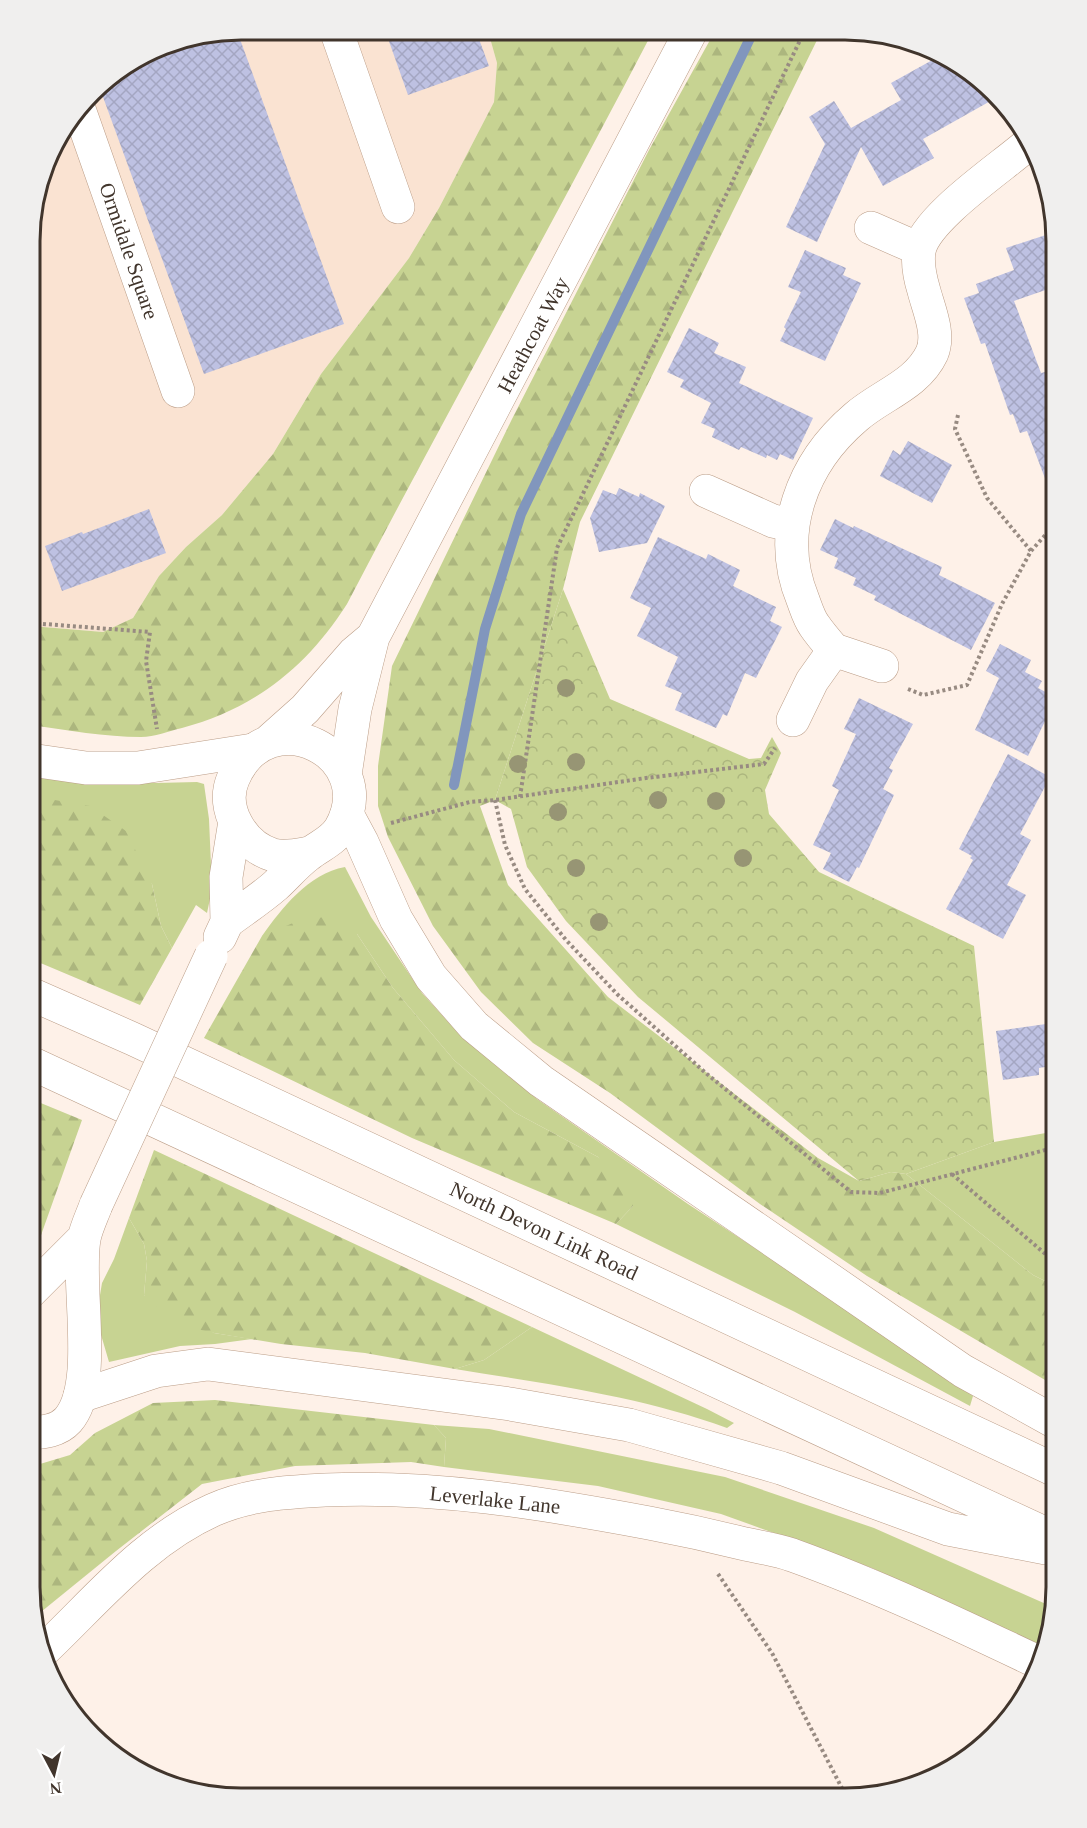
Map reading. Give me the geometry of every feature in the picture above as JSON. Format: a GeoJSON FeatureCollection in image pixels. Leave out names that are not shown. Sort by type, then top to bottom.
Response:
{"type":"FeatureCollection","features":[{"type":"Feature","properties":{"kind":"main road","name":"Heathcoat Way"},"geometry":{"type":"LineString","coordinates":[[345,775],[355,709],[373,637],[398,585],[478,439],[686,40]]}},
{"type":"Feature","properties":{"kind":"main road"},"geometry":{"type":"LineString","coordinates":[[340,41],[398,207]]}},
{"type":"Feature","properties":{"kind":"main road","name":"Ormidale Square"},"geometry":{"type":"LineString","coordinates":[[82,119],[178,391]]}},
{"type":"Feature","properties":{"kind":"main road"},"geometry":{"type":"LineString","coordinates":[[882,666],[834,650],[813,623],[797,584],[791,557],[792,525],[804,485],[819,458],[856,416],[909,381],[925,365],[933,351],[935,331],[918,272],[919,249],[933,225],[1023,148]]}},
{"type":"Feature","properties":{"kind":"main road"},"geometry":{"type":"LineString","coordinates":[[872,228],[919,249]]}},
{"type":"Feature","properties":{"kind":"main road"},"geometry":{"type":"LineString","coordinates":[[706,491],[773,521],[792,525]]}},
{"type":"Feature","properties":{"kind":"main road","name":"Heathcoat Way"},"geometry":{"type":"LineString","coordinates":[[260,746],[305,709],[354,653],[373,637]]}},
{"type":"Feature","properties":{"kind":"main road"},"geometry":{"type":"LineString","coordinates":[[793,720],[812,681],[834,650]]}},
{"type":"Feature","properties":{"kind":"main road"},"geometry":{"type":"LineString","coordinates":[[40,761],[86,768],[138,768],[260,746],[286,738],[304,739],[321,747],[336,759],[345,775],[349,795],[346,814],[339,831],[326,844],[309,853],[274,887],[227,922]]}},
{"type":"Feature","properties":{"kind":"main road"},"geometry":{"type":"LineString","coordinates":[[260,746],[240,764],[231,782],[230,802],[235,821],[244,836],[258,848],[274,855],[292,856],[309,853]]}},
{"type":"Feature","properties":{"kind":"main road"},"geometry":{"type":"LineString","coordinates":[[346,814],[362,842],[396,919],[431,977],[474,1026],[541,1081],[963,1371],[1046,1417]]}},
{"type":"Feature","properties":{"kind":"main road"},"geometry":{"type":"LineString","coordinates":[[40,1433],[51,1432],[68,1420],[80,1396],[85,1346],[82,1272],[84,1238],[96,1205],[227,922],[226,877],[235,821]]}},
{"type":"Feature","properties":{"kind":"main road","name":"North Devon Link Road"},"geometry":{"type":"LineString","coordinates":[[40,998],[133,1039],[1046,1466]]}},
{"type":"Feature","properties":{"kind":"main road"},"geometry":{"type":"LineString","coordinates":[[40,1067],[1046,1534]]}},
{"type":"Feature","properties":{"kind":"main road"},"geometry":{"type":"LineString","coordinates":[[40,1282],[84,1238]]}},
{"type":"Feature","properties":{"kind":"main road"},"geometry":{"type":"LineString","coordinates":[[80,1396],[156,1371],[208,1364],[510,1404],[628,1425],[781,1468],[948,1529],[1046,1548]]}},
{"type":"Feature","properties":{"kind":"main road","name":"Leverlake Lane"},"geometry":{"type":"LineString","coordinates":[[49,1645],[103,1589],[134,1561],[184,1524],[248,1497],[287,1492],[352,1489],[447,1492],[580,1510],[690,1531],[800,1558],[897,1596],[1032,1660]]}},
{"type":"Feature","properties":{"kind":"path"},"geometry":{"type":"LineString","coordinates":[[519,797],[557,548],[800,40]]}},
{"type":"Feature","properties":{"kind":"path"},"geometry":{"type":"LineString","coordinates":[[958,415],[955,429],[987,498],[1031,551]]}},
{"type":"Feature","properties":{"kind":"path"},"geometry":{"type":"LineString","coordinates":[[882,666],[888,681],[923,695],[967,685],[1002,604],[1031,551],[1046,534]]}},
{"type":"Feature","properties":{"kind":"path"},"geometry":{"type":"LineString","coordinates":[[40,624],[150,632],[146,661],[157,731]]}},
{"type":"Feature","properties":{"kind":"path"},"geometry":{"type":"LineString","coordinates":[[394,821],[470,802],[495,801],[646,778],[764,764],[793,720]]}},
{"type":"Feature","properties":{"kind":"path"},"geometry":{"type":"LineString","coordinates":[[495,801],[505,845],[525,889],[566,940],[617,994],[707,1074],[850,1192],[880,1193],[1046,1150]]}},
{"type":"Feature","properties":{"kind":"path"},"geometry":{"type":"LineString","coordinates":[[952,1174],[1046,1255]]}},
{"type":"Feature","properties":{"kind":"path"},"geometry":{"type":"LineString","coordinates":[[690,1531],[698,1547],[728,1586],[772,1653],[841,1787]]}},
{"type":"Feature","properties":{"kind":"shaded area"},"geometry":{"type":"Polygon","coordinates":[[[229,41],[491,41],[497,63],[494,102],[439,208],[409,258],[321,374],[273,454],[222,515],[186,547],[159,576],[133,618],[103,632],[40,627],[40,242],[47,190],[67,141],[90,109],[119,82],[141,67],[165,56],[202,44],[229,41]]]}},
{"type":"Feature","properties":{"kind":"green space"},"geometry":{"type":"Polygon","coordinates":[[[648,40],[347,604],[314,647],[276,683],[233,709],[208,720],[141,737],[100,735],[40,726],[40,627],[103,632],[133,618],[159,576],[186,547],[222,515],[273,454],[321,374],[409,258],[439,208],[494,102],[497,63],[491,41],[648,40]]]}},
{"type":"Feature","properties":{"kind":"green space"},"geometry":{"type":"Polygon","coordinates":[[[710,40],[817,40],[580,522],[563,589],[495,800],[480,806],[508,885],[608,997],[818,1158],[859,1181],[891,1172],[906,1174],[1033,1275],[1046,1282],[1046,1381],[867,1276],[760,1204],[610,1093],[533,1043],[481,992],[433,926],[388,837],[378,806],[378,766],[392,666],[512,419],[649,150],[710,40]]]}},
{"type":"Feature","properties":{"kind":"green space"},"geometry":{"type":"Polygon","coordinates":[[[563,589],[610,699],[749,759],[761,758],[772,737],[781,753],[765,790],[769,814],[819,872],[974,946],[994,1142],[906,1174],[891,1172],[859,1181],[638,997],[566,921],[527,867],[511,809],[495,800],[563,589]]]}},
{"type":"Feature","properties":{"kind":"green space"},"geometry":{"type":"Polygon","coordinates":[[[40,774],[88,781],[197,782],[204,784],[209,819],[212,889],[207,913],[196,905],[172,948],[161,926],[152,884],[40,803],[40,774]]]}},
{"type":"Feature","properties":{"kind":"green space"},"geometry":{"type":"Polygon","coordinates":[[[40,798],[90,806],[126,831],[152,884],[161,926],[172,948],[140,1005],[40,963],[40,798]]]}},
{"type":"Feature","properties":{"kind":"green space"},"geometry":{"type":"Polygon","coordinates":[[[345,867],[371,917],[422,993],[460,1035],[537,1099],[688,1204],[899,1343],[973,1396],[970,1406],[795,1312],[616,1224],[633,1206],[598,1157],[514,1112],[454,1060],[393,988],[357,934],[262,936],[297,894],[319,877],[345,867]]]}},
{"type":"Feature","properties":{"kind":"green space"},"geometry":{"type":"Polygon","coordinates":[[[323,917],[357,934],[393,988],[454,1060],[514,1112],[598,1157],[632,1185],[633,1206],[616,1224],[412,1138],[204,1038],[262,936],[293,923],[323,917]]]}},
{"type":"Feature","properties":{"kind":"green space"},"geometry":{"type":"Polygon","coordinates":[[[40,1103],[82,1120],[40,1238],[40,1103]]]}},
{"type":"Feature","properties":{"kind":"green space"},"geometry":{"type":"Polygon","coordinates":[[[1046,1133],[1046,1282],[1033,1275],[906,1174],[994,1142],[1046,1133]]]}},
{"type":"Feature","properties":{"kind":"green space"},"geometry":{"type":"Polygon","coordinates":[[[154,1150],[532,1327],[484,1360],[455,1369],[365,1353],[281,1344],[176,1324],[144,1295],[147,1261],[144,1244],[129,1218],[154,1150]]]}},
{"type":"Feature","properties":{"kind":"green space"},"geometry":{"type":"Polygon","coordinates":[[[129,1218],[144,1244],[147,1261],[144,1295],[214,1333],[252,1339],[180,1346],[109,1362],[99,1328],[99,1301],[102,1283],[114,1259],[129,1218]]]}},
{"type":"Feature","properties":{"kind":"green space"},"geometry":{"type":"Polygon","coordinates":[[[532,1327],[734,1423],[727,1428],[627,1399],[455,1369],[484,1360],[532,1327]]]}},
{"type":"Feature","properties":{"kind":"green space"},"geometry":{"type":"Polygon","coordinates":[[[215,1400],[434,1425],[446,1438],[444,1467],[411,1462],[295,1466],[202,1484],[42,1611],[40,1464],[70,1455],[95,1433],[153,1403],[215,1400]]]}},
{"type":"Feature","properties":{"kind":"green space"},"geometry":{"type":"Polygon","coordinates":[[[434,1425],[489,1429],[725,1477],[874,1528],[1045,1604],[1038,1646],[872,1568],[721,1514],[598,1486],[444,1467],[446,1438],[434,1425]]]}},
{"type":"Feature","properties":{"kind":"building"},"geometry":{"type":"Polygon","coordinates":[[[241,41],[344,324],[204,374],[103,96],[141,67],[177,51],[202,44],[241,41]]]}},
{"type":"Feature","properties":{"kind":"building"},"geometry":{"type":"Polygon","coordinates":[[[389,41],[480,41],[489,66],[408,95],[389,41]]]}},
{"type":"Feature","properties":{"kind":"building"},"geometry":{"type":"Polygon","coordinates":[[[932,60],[968,82],[990,101],[923,139],[934,158],[883,186],[861,147],[817,242],[786,227],[825,144],[809,117],[834,101],[851,128],[901,100],[891,83],[932,60]]]}},
{"type":"Feature","properties":{"kind":"building"},"geometry":{"type":"Polygon","coordinates":[[[1046,235],[1046,290],[1014,301],[1041,373],[1045,372],[1046,375],[1046,481],[1027,431],[1020,433],[1013,414],[1010,415],[985,343],[981,344],[964,298],[979,293],[976,284],[1014,270],[1006,248],[1046,235]]]}},
{"type":"Feature","properties":{"kind":"building"},"geometry":{"type":"Polygon","coordinates":[[[805,250],[846,268],[843,275],[861,283],[825,361],[780,341],[786,329],[784,327],[801,292],[788,287],[805,250]]]}},
{"type":"Feature","properties":{"kind":"building"},"geometry":{"type":"Polygon","coordinates":[[[689,328],[719,343],[714,353],[746,367],[739,383],[813,418],[793,460],[780,454],[777,460],[767,455],[766,458],[741,447],[739,450],[712,437],[715,429],[701,423],[711,403],[680,387],[684,380],[667,372],[689,328]]]}},
{"type":"Feature","properties":{"kind":"building"},"geometry":{"type":"Polygon","coordinates":[[[908,441],[952,465],[932,503],[880,476],[893,450],[900,455],[908,441]]]}},
{"type":"Feature","properties":{"kind":"building"},"geometry":{"type":"Polygon","coordinates":[[[619,488],[639,497],[640,493],[665,506],[647,543],[599,552],[590,518],[603,490],[616,495],[619,488]]]}},
{"type":"Feature","properties":{"kind":"building"},"geometry":{"type":"Polygon","coordinates":[[[149,509],[166,553],[62,591],[45,546],[149,509]]]}},
{"type":"Feature","properties":{"kind":"building"},"geometry":{"type":"Polygon","coordinates":[[[835,519],[942,567],[939,575],[995,603],[971,650],[874,600],[876,596],[853,585],[856,578],[834,568],[838,558],[820,550],[835,519]]]}},
{"type":"Feature","properties":{"kind":"building"},"geometry":{"type":"Polygon","coordinates":[[[658,537],[706,559],[708,554],[740,570],[733,586],[776,607],[770,621],[782,627],[756,678],[745,673],[727,716],[723,714],[716,728],[675,710],[682,693],[665,686],[678,657],[637,636],[651,608],[630,598],[658,537]]]}},
{"type":"Feature","properties":{"kind":"building"},"geometry":{"type":"Polygon","coordinates":[[[1000,644],[1031,660],[1025,672],[1042,681],[1038,688],[1046,692],[1046,719],[1028,756],[975,730],[999,678],[986,671],[1000,644]]]}},
{"type":"Feature","properties":{"kind":"building"},"geometry":{"type":"Polygon","coordinates":[[[859,698],[913,724],[889,768],[893,770],[883,789],[894,795],[859,868],[857,867],[849,882],[823,869],[831,853],[813,845],[839,790],[832,786],[856,734],[844,729],[859,698]]]}},
{"type":"Feature","properties":{"kind":"building"},"geometry":{"type":"Polygon","coordinates":[[[1008,754],[1046,775],[1046,785],[1020,834],[1031,840],[1007,885],[1026,895],[1003,939],[946,909],[973,860],[970,858],[972,856],[959,849],[1008,754]]]}},
{"type":"Feature","properties":{"kind":"building"},"geometry":{"type":"Polygon","coordinates":[[[1046,1024],[1046,1067],[1039,1068],[1039,1075],[1003,1080],[996,1031],[1046,1024]]]}},
{"type":"Feature","properties":{"kind":"waterway"},"geometry":{"type":"LineString","coordinates":[[454,785],[485,629],[521,514],[749,40]]}}]}
